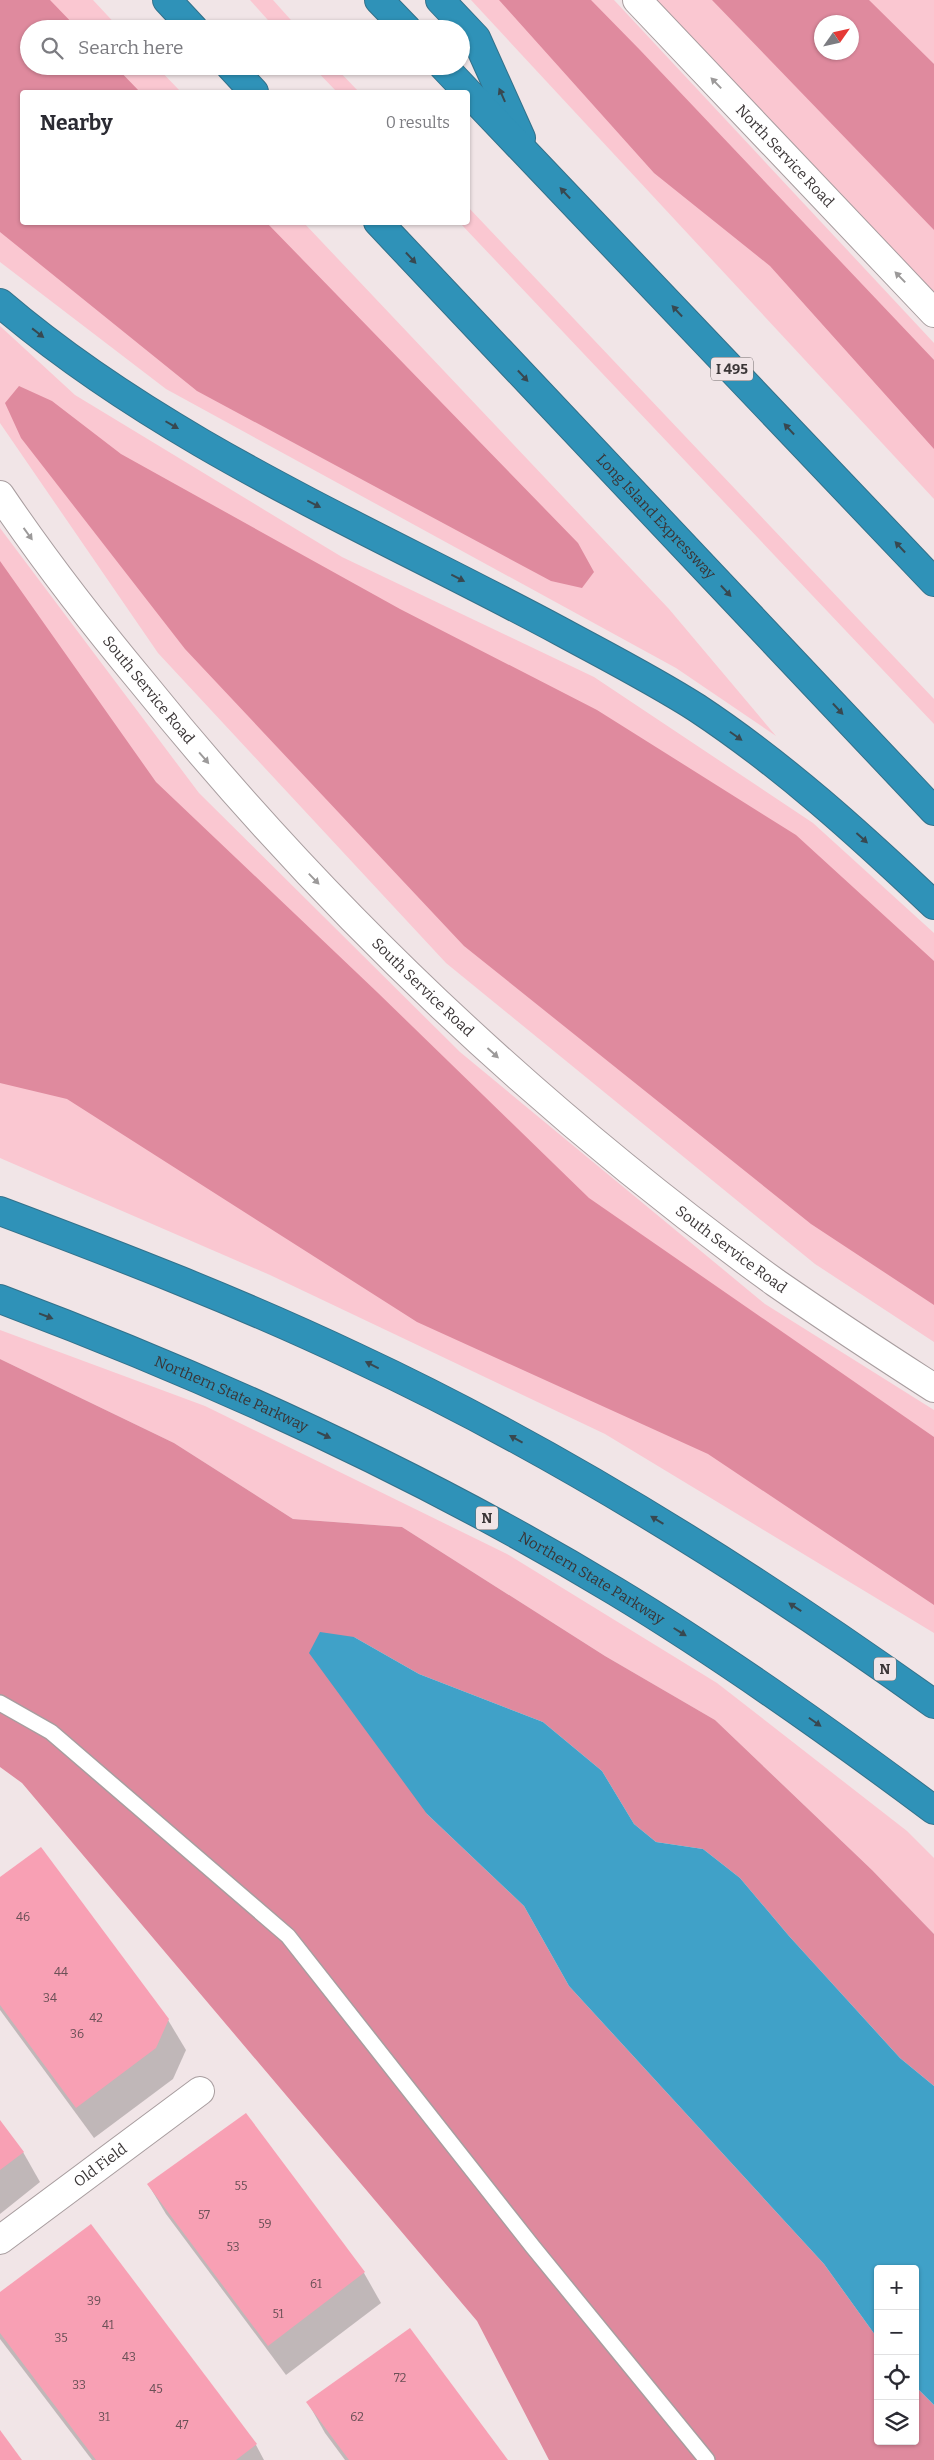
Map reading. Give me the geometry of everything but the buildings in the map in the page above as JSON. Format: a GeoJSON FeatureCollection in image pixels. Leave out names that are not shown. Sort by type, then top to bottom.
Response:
{"type":"FeatureCollection","features":[{"type":"Feature","properties":{"kind":"highway"},"geometry":{"type":"LineString","coordinates":[[167,0],[186,20]]}},
{"type":"Feature","properties":{"kind":"highway"},"geometry":{"type":"LineString","coordinates":[[379,0],[398,20]]}},
{"type":"Feature","properties":{"kind":"highway"},"geometry":{"type":"LineString","coordinates":[[440,0],[459,20]]}},
{"type":"Feature","properties":{"kind":"highway"},"geometry":{"type":"LineString","coordinates":[[470,32],[476,38],[529,155]]}},
{"type":"Feature","properties":{"kind":"highway"},"geometry":{"type":"LineString","coordinates":[[238,75],[252,90]]}},
{"type":"Feature","properties":{"kind":"highway","name":"I 495"},"geometry":{"type":"LineString","coordinates":[[452,75],[466,90]]}},
{"type":"Feature","properties":{"kind":"highway","name":"I 495"},"geometry":{"type":"LineString","coordinates":[[470,94],[934,582]]}},
{"type":"Feature","properties":{"kind":"highway","name":"Long Island Expressway"},"geometry":{"type":"LineString","coordinates":[[381,225],[934,811]]}},
{"type":"Feature","properties":{"kind":"highway"},"geometry":{"type":"LineString","coordinates":[[0,303],[60,351],[107,384],[201,442],[263,477],[596,651],[696,708],[791,776],[841,818],[934,904]]}},
{"type":"Feature","properties":{"kind":"highway","name":"N"},"geometry":{"type":"LineString","coordinates":[[0,1211],[232,1301],[356,1357],[481,1420],[601,1486],[725,1561],[835,1634],[934,1704]]}},
{"type":"Feature","properties":{"kind":"highway","name":"Northern State Parkway"},"geometry":{"type":"LineString","coordinates":[[0,1299],[119,1344],[247,1399],[368,1455],[493,1521],[615,1591],[724,1660],[840,1740],[934,1810]]}},
{"type":"Feature","properties":{"kind":"main road","name":"North Service Road"},"geometry":{"type":"LineString","coordinates":[[637,0],[934,312]]}},
{"type":"Feature","properties":{"kind":"main road","name":"South Service Road"},"geometry":{"type":"LineString","coordinates":[[0,494],[86,614],[175,724],[313,878],[412,977],[548,1102],[670,1202],[777,1283],[934,1388]]}},
{"type":"Feature","properties":{"kind":"main road","name":"Old Field"},"geometry":{"type":"LineString","coordinates":[[0,2240],[200,2091]]}},
{"type":"Feature","properties":{"kind":"lane"},"geometry":{"type":"LineString","coordinates":[[0,1703],[51,1732],[288,1936],[533,2247],[707,2460]]}},
{"type":"Feature","properties":{"kind":"shaded area"},"geometry":{"type":"Polygon","coordinates":[[[0,0],[93,0],[112,20],[20,20],[20,75],[165,75],[179,90],[20,90],[20,225],[306,225],[669,609],[776,736],[676,668],[166,389],[0,262],[0,0]]]}},
{"type":"Feature","properties":{"kind":"shaded area"},"geometry":{"type":"Polygon","coordinates":[[[0,0],[50,0],[69,20],[20,20],[20,75],[124,75],[138,90],[20,90],[20,225],[269,225],[578,543],[594,572],[582,588],[551,581],[197,391],[0,232],[0,0]]]}},
{"type":"Feature","properties":{"kind":"shaded area"},"geometry":{"type":"Polygon","coordinates":[[[250,0],[273,0],[291,20],[268,20],[250,0]]]}},
{"type":"Feature","properties":{"kind":"shaded area"},"geometry":{"type":"Polygon","coordinates":[[[471,0],[614,0],[934,343],[934,499],[471,0]]]}},
{"type":"Feature","properties":{"kind":"shaded area"},"geometry":{"type":"Polygon","coordinates":[[[499,0],[591,0],[640,50],[934,360],[934,449],[770,266],[654,173],[499,0]]]}},
{"type":"Feature","properties":{"kind":"shaded area"},"geometry":{"type":"Polygon","coordinates":[[[637,0],[934,0],[934,313],[637,0]]]}},
{"type":"Feature","properties":{"kind":"shaded area"},"geometry":{"type":"Polygon","coordinates":[[[712,0],[869,0],[934,64],[934,230],[712,0]]]}},
{"type":"Feature","properties":{"kind":"shaded area"},"geometry":{"type":"Polygon","coordinates":[[[321,75],[343,75],[357,90],[335,90],[321,75]]]}},
{"type":"Feature","properties":{"kind":"shaded area"},"geometry":{"type":"Polygon","coordinates":[[[470,209],[934,699],[934,724],[462,225],[470,225],[470,209]]]}},
{"type":"Feature","properties":{"kind":"shaded area"},"geometry":{"type":"Polygon","coordinates":[[[0,326],[75,395],[342,557],[594,677],[813,823],[934,933],[934,1342],[815,1264],[446,963],[158,653],[0,423],[0,326]]]}},
{"type":"Feature","properties":{"kind":"shaded area"},"geometry":{"type":"Polygon","coordinates":[[[19,386],[52,401],[121,454],[400,609],[597,710],[796,835],[934,961],[934,1305],[811,1224],[464,946],[185,649],[21,438],[5,403],[19,386]]]}},
{"type":"Feature","properties":{"kind":"shaded area"},"geometry":{"type":"Polygon","coordinates":[[[0,528],[199,793],[460,1052],[765,1304],[934,1410],[934,1633],[605,1434],[270,1275],[0,1158],[0,528]]]}},
{"type":"Feature","properties":{"kind":"shaded area"},"geometry":{"type":"Polygon","coordinates":[[[0,561],[156,782],[377,992],[589,1198],[934,1437],[934,1605],[708,1454],[417,1322],[67,1099],[0,1083],[0,561]]]}},
{"type":"Feature","properties":{"kind":"shaded area"},"geometry":{"type":"Polygon","coordinates":[[[0,1330],[205,1406],[507,1554],[717,1683],[907,1831],[934,1858],[934,1934],[872,1870],[715,1720],[605,1656],[402,1527],[293,1519],[174,1443],[0,1359],[0,1330]]]}},
{"type":"Feature","properties":{"kind":"shaded area"},"geometry":{"type":"Polygon","coordinates":[[[0,1359],[174,1443],[293,1519],[402,1527],[605,1656],[715,1720],[872,1870],[934,1934],[934,2086],[900,2058],[789,1936],[740,1878],[703,1849],[656,1842],[634,1824],[602,1771],[543,1722],[419,1674],[354,1637],[427,1814],[524,1906],[569,1986],[824,2264],[874,2333],[874,2445],[919,2445],[919,2390],[934,2405],[934,2460],[549,2460],[477,2321],[22,1783],[0,1767],[0,1359]]]}},
{"type":"Feature","properties":{"kind":"water"},"geometry":{"type":"Polygon","coordinates":[[[320,1632],[354,1637],[419,1674],[543,1722],[602,1771],[634,1824],[656,1842],[703,1849],[740,1878],[789,1936],[900,2058],[934,2086],[934,2405],[919,2390],[919,2265],[874,2265],[874,2333],[824,2264],[569,1986],[524,1906],[427,1814],[309,1653],[320,1632]]]}}]}
